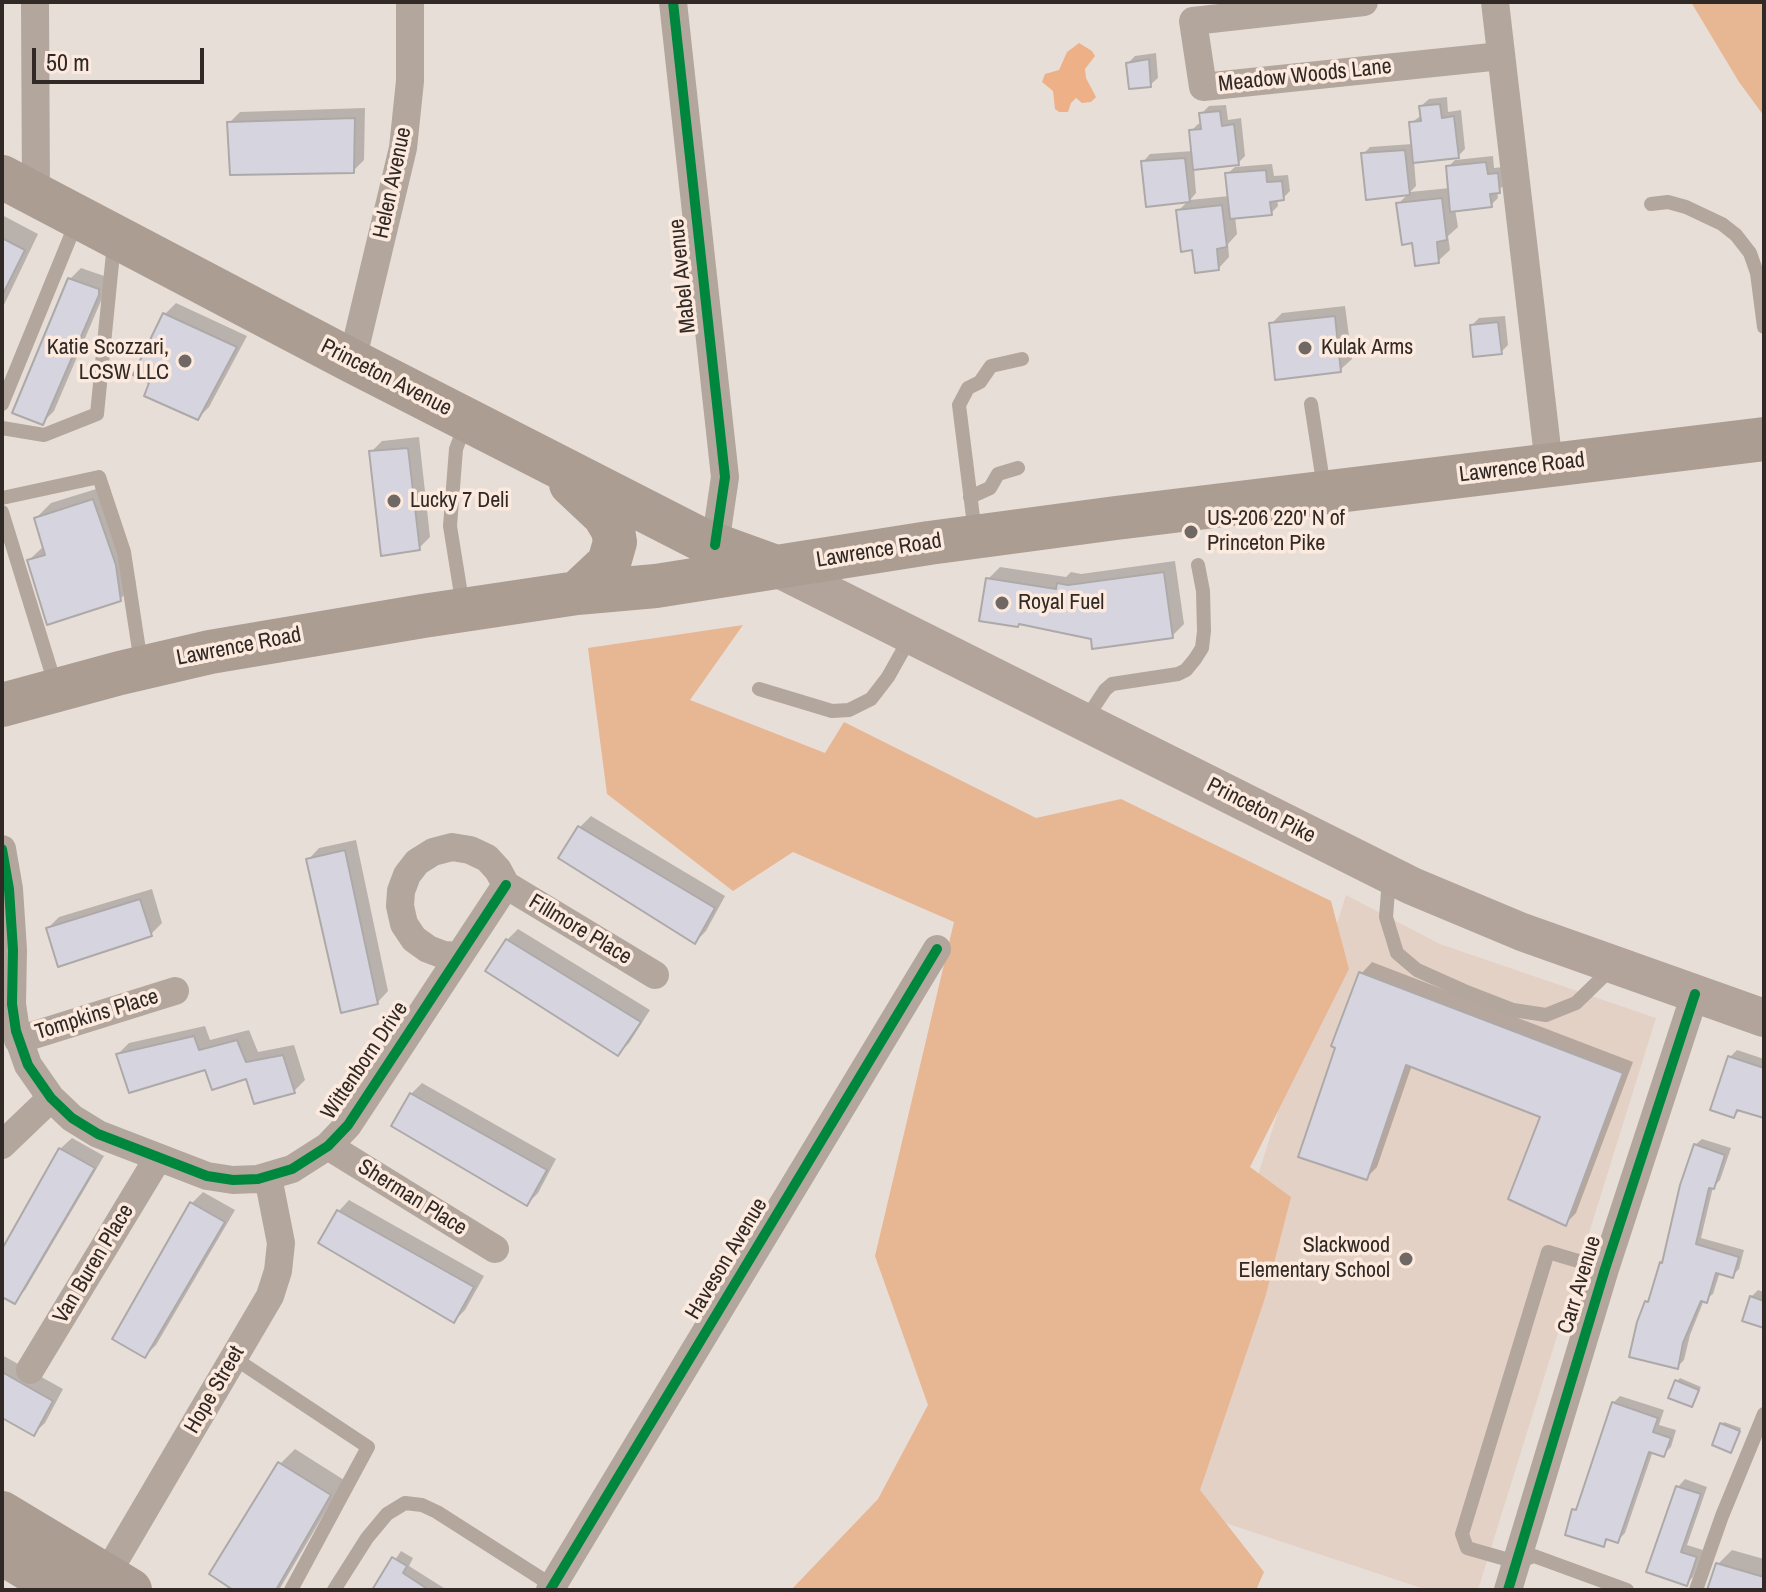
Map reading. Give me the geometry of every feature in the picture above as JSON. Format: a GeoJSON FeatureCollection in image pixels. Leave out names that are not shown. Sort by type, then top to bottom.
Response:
{"type":"FeatureCollection","features":[{"type":"Feature","properties":{"kind":"main road","name":"Princeton Avenue"},"geometry":{"type":"LineString","coordinates":[[19,186],[352,361],[715,545],[775,567]]}},
{"type":"Feature","properties":{"kind":"main road","name":"Lawrence Road"},"geometry":{"type":"LineString","coordinates":[[2,705],[142,668],[300,635],[775,567],[973,517],[1324,493],[1764,439]]}},
{"type":"Feature","properties":{"kind":"main road"},"geometry":{"type":"LineString","coordinates":[[540,456],[594,505],[613,530],[615,542],[609,563],[577,593]]}},
{"type":"Feature","properties":{"kind":"main road","name":"Princeton Pike"},"geometry":{"type":"LineString","coordinates":[[775,567],[1389,875],[1522,932],[1764,1018]]}},
{"type":"Feature","properties":{"kind":"main road"},"geometry":{"type":"LineString","coordinates":[[5,1531],[111,1585]]}},
{"type":"Feature","properties":{"kind":"main road"},"geometry":{"type":"LineString","coordinates":[[5,1531],[63,1590]]}},
{"type":"Feature","properties":{"kind":"street"},"geometry":{"type":"LineString","coordinates":[[19,186],[35,2]]}},
{"type":"Feature","properties":{"kind":"street","name":"Helen Avenue"},"geometry":{"type":"LineString","coordinates":[[352,361],[403,148],[410,81],[410,2]]}},
{"type":"Feature","properties":{"kind":"street","name":"Mabel Avenue"},"geometry":{"type":"LineString","coordinates":[[673,2],[725,477],[715,545]]}},
{"type":"Feature","properties":{"kind":"street","name":"Meadow Woods Lane"},"geometry":{"type":"LineString","coordinates":[[1364,2],[1193,21],[1203,87],[1501,56]]}},
{"type":"Feature","properties":{"kind":"street"},"geometry":{"type":"LineString","coordinates":[[1495,2],[1549,465]]}},
{"type":"Feature","properties":{"kind":"street"},"geometry":{"type":"LineString","coordinates":[[459,956],[428,949],[409,931],[400,906],[407,875],[417,862],[433,852],[452,847],[470,850],[487,858],[506,885]]}},
{"type":"Feature","properties":{"kind":"street","name":"Wittenborn Drive"},"geometry":{"type":"LineString","coordinates":[[2,849],[13,950],[12,1004],[18,1040],[28,1065],[51,1098],[72,1118],[98,1134],[207,1176],[233,1180],[268,1177],[292,1169],[328,1146],[348,1125],[506,885]]}},
{"type":"Feature","properties":{"kind":"street","name":"Fillmore Place"},"geometry":{"type":"LineString","coordinates":[[506,885],[655,975]]}},
{"type":"Feature","properties":{"kind":"street","name":"Haveson Avenue"},"geometry":{"type":"LineString","coordinates":[[552,1588],[937,949]]}},
{"type":"Feature","properties":{"kind":"street","name":"Tompkins Place"},"geometry":{"type":"LineString","coordinates":[[18,1040],[175,991]]}},
{"type":"Feature","properties":{"kind":"street","name":"Carr Avenue"},"geometry":{"type":"LineString","coordinates":[[1508,1590],[1605,1269],[1695,994]]}},
{"type":"Feature","properties":{"kind":"street"},"geometry":{"type":"LineString","coordinates":[[2,1145],[51,1098]]}},
{"type":"Feature","properties":{"kind":"street","name":"Sherman Place"},"geometry":{"type":"LineString","coordinates":[[328,1146],[495,1249]]}},
{"type":"Feature","properties":{"kind":"street","name":"Van Buren Place"},"geometry":{"type":"LineString","coordinates":[[30,1370],[158,1158]]}},
{"type":"Feature","properties":{"kind":"street","name":"Hope Street"},"geometry":{"type":"LineString","coordinates":[[111,1585],[270,1296],[278,1271],[281,1243],[268,1177]]}},
{"type":"Feature","properties":{"kind":"lane"},"geometry":{"type":"LineString","coordinates":[[1651,204],[1668,202],[1686,207],[1722,224],[1736,235],[1750,253],[1757,273],[1764,327]]}},
{"type":"Feature","properties":{"kind":"lane"},"geometry":{"type":"LineString","coordinates":[[2,404],[96,227]]}},
{"type":"Feature","properties":{"kind":"lane"},"geometry":{"type":"LineString","coordinates":[[2,428],[44,435],[97,414],[96,227]]}},
{"type":"Feature","properties":{"kind":"lane"},"geometry":{"type":"LineString","coordinates":[[973,517],[959,405],[968,388],[980,382],[991,366],[1022,359]]}},
{"type":"Feature","properties":{"kind":"lane"},"geometry":{"type":"LineString","coordinates":[[1311,404],[1324,493]]}},
{"type":"Feature","properties":{"kind":"lane"},"geometry":{"type":"LineString","coordinates":[[464,610],[450,526],[456,449],[462,433],[473,422]]}},
{"type":"Feature","properties":{"kind":"lane"},"geometry":{"type":"LineString","coordinates":[[973,517],[998,474],[1018,468]]}},
{"type":"Feature","properties":{"kind":"lane"},"geometry":{"type":"LineString","coordinates":[[2,498],[99,477],[124,552],[142,668]]}},
{"type":"Feature","properties":{"kind":"lane"},"geometry":{"type":"LineString","coordinates":[[2,512],[57,689]]}},
{"type":"Feature","properties":{"kind":"lane"},"geometry":{"type":"LineString","coordinates":[[1084,722],[1112,684],[1178,674],[1195,659],[1202,648],[1204,631],[1203,591],[1198,565]]}},
{"type":"Feature","properties":{"kind":"lane"},"geometry":{"type":"LineString","coordinates":[[759,689],[832,711],[849,710],[871,699],[888,677],[911,636]]}},
{"type":"Feature","properties":{"kind":"lane"},"geometry":{"type":"LineString","coordinates":[[1389,875],[1386,917],[1397,953],[1417,970],[1464,991],[1513,1010],[1546,1015],[1576,1003],[1615,965]]}},
{"type":"Feature","properties":{"kind":"lane"},"geometry":{"type":"LineString","coordinates":[[1605,1269],[1548,1252],[1462,1534],[1467,1548],[1516,1562],[1534,1556],[1627,1590]]}},
{"type":"Feature","properties":{"kind":"lane"},"geometry":{"type":"LineString","coordinates":[[234,1358],[368,1447],[291,1590]]}},
{"type":"Feature","properties":{"kind":"lane"},"geometry":{"type":"LineString","coordinates":[[1696,1590],[1722,1516],[1764,1414]]}},
{"type":"Feature","properties":{"kind":"lane"},"geometry":{"type":"LineString","coordinates":[[334,1590],[367,1538],[387,1514],[405,1503],[422,1505],[437,1512],[552,1588]]}},
{"type":"Feature","properties":{"kind":"shaded area"},"geometry":{"type":"Polygon","coordinates":[[[1691,2],[1764,2],[1764,116],[1739,82],[1691,2]]]}},
{"type":"Feature","properties":{"kind":"shaded area"},"geometry":{"type":"Polygon","coordinates":[[[1079,43],[1095,56],[1085,69],[1096,97],[1091,102],[1082,103],[1076,98],[1068,112],[1059,112],[1055,109],[1053,91],[1042,82],[1045,74],[1059,70],[1067,52],[1079,43]]]}},
{"type":"Feature","properties":{"kind":"shaded area"},"geometry":{"type":"Polygon","coordinates":[[[743,625],[690,700],[825,753],[844,722],[1036,818],[1121,799],[1331,901],[1349,969],[1250,1167],[1291,1197],[1265,1298],[1200,1490],[1264,1572],[1256,1590],[791,1590],[878,1499],[928,1405],[875,1256],[954,922],[793,852],[733,891],[607,794],[588,648],[743,625]]]}},
{"type":"Feature","properties":{"kind":"shaded area","name":"Slackwood Elementary School"},"geometry":{"type":"Polygon","coordinates":[[[1346,895],[1440,944],[1656,1018],[1478,1590],[1427,1590],[1156,1500],[1346,895]]]}},
{"type":"Feature","properties":{"kind":"building"},"geometry":{"type":"Polygon","coordinates":[[[1149,59],[1151,87],[1129,89],[1126,63],[1149,59]]]}},
{"type":"Feature","properties":{"kind":"building"},"geometry":{"type":"Polygon","coordinates":[[[1440,104],[1442,118],[1454,116],[1459,158],[1413,163],[1409,122],[1421,121],[1419,106],[1440,104]]]}},
{"type":"Feature","properties":{"kind":"building"},"geometry":{"type":"Polygon","coordinates":[[[1220,111],[1222,126],[1234,124],[1239,165],[1193,170],[1189,130],[1201,129],[1199,113],[1220,111]]]}},
{"type":"Feature","properties":{"kind":"building"},"geometry":{"type":"Polygon","coordinates":[[[355,118],[354,173],[230,175],[227,122],[355,118]]]}},
{"type":"Feature","properties":{"kind":"building"},"geometry":{"type":"Polygon","coordinates":[[[1405,150],[1410,195],[1366,200],[1361,153],[1405,150]]]}},
{"type":"Feature","properties":{"kind":"building"},"geometry":{"type":"Polygon","coordinates":[[[1185,158],[1190,202],[1146,207],[1141,161],[1185,158]]]}},
{"type":"Feature","properties":{"kind":"building"},"geometry":{"type":"Polygon","coordinates":[[[1486,162],[1488,174],[1498,173],[1500,193],[1490,194],[1492,207],[1450,212],[1446,166],[1486,162]]]}},
{"type":"Feature","properties":{"kind":"building"},"geometry":{"type":"Polygon","coordinates":[[[1266,170],[1267,182],[1282,181],[1284,200],[1270,202],[1272,215],[1230,219],[1225,173],[1266,170]]]}},
{"type":"Feature","properties":{"kind":"building"},"geometry":{"type":"Polygon","coordinates":[[[1442,198],[1447,240],[1437,242],[1439,263],[1415,266],[1412,243],[1402,245],[1396,203],[1442,198]]]}},
{"type":"Feature","properties":{"kind":"building"},"geometry":{"type":"Polygon","coordinates":[[[1222,205],[1227,247],[1217,249],[1219,270],[1195,273],[1192,250],[1181,252],[1176,210],[1222,205]]]}},
{"type":"Feature","properties":{"kind":"building"},"geometry":{"type":"Polygon","coordinates":[[[2,238],[25,250],[2,296],[2,238]]]}},
{"type":"Feature","properties":{"kind":"building"},"geometry":{"type":"Polygon","coordinates":[[[68,278],[99,289],[99,295],[43,425],[12,413],[68,278]]]}},
{"type":"Feature","properties":{"kind":"building","name":"Katie Scozzari, LCSW LLC"},"geometry":{"type":"Polygon","coordinates":[[[163,313],[237,347],[198,420],[144,396],[149,383],[133,375],[163,313]]]}},
{"type":"Feature","properties":{"kind":"building","name":"Kulak Arms"},"geometry":{"type":"Polygon","coordinates":[[[1335,316],[1341,372],[1275,380],[1269,323],[1335,316]]]}},
{"type":"Feature","properties":{"kind":"building"},"geometry":{"type":"Polygon","coordinates":[[[1498,322],[1502,354],[1473,357],[1470,325],[1498,322]]]}},
{"type":"Feature","properties":{"kind":"building","name":"Lucky 7 Deli"},"geometry":{"type":"Polygon","coordinates":[[[408,448],[420,550],[381,556],[369,451],[408,448]]]}},
{"type":"Feature","properties":{"kind":"building"},"geometry":{"type":"Polygon","coordinates":[[[93,499],[116,565],[121,601],[47,625],[27,560],[45,555],[34,518],[93,499]]]}},
{"type":"Feature","properties":{"kind":"building"},"geometry":{"type":"Polygon","coordinates":[[[1164,572],[1173,638],[1092,649],[1091,639],[1019,624],[1018,627],[979,621],[986,578],[1056,589],[1057,583],[1068,585],[1164,572]]]}},
{"type":"Feature","properties":{"kind":"building"},"geometry":{"type":"Polygon","coordinates":[[[578,826],[715,908],[695,944],[558,858],[578,826]]]}},
{"type":"Feature","properties":{"kind":"building"},"geometry":{"type":"Polygon","coordinates":[[[345,850],[378,1004],[341,1013],[306,859],[345,850]]]}},
{"type":"Feature","properties":{"kind":"building"},"geometry":{"type":"Polygon","coordinates":[[[140,899],[152,936],[58,967],[46,928],[140,899]]]}},
{"type":"Feature","properties":{"kind":"building"},"geometry":{"type":"Polygon","coordinates":[[[506,939],[641,1022],[618,1056],[485,971],[506,939]]]}},
{"type":"Feature","properties":{"kind":"building"},"geometry":{"type":"Polygon","coordinates":[[[1359,972],[1623,1073],[1566,1226],[1508,1199],[1540,1117],[1406,1065],[1367,1180],[1298,1157],[1335,1048],[1331,1046],[1359,972]]]}},
{"type":"Feature","properties":{"kind":"building"},"geometry":{"type":"Polygon","coordinates":[[[194,1036],[199,1050],[237,1040],[246,1062],[283,1055],[295,1093],[254,1104],[246,1079],[212,1090],[205,1070],[129,1093],[116,1054],[194,1036]]]}},
{"type":"Feature","properties":{"kind":"building"},"geometry":{"type":"Polygon","coordinates":[[[1728,1056],[1764,1068],[1764,1118],[1737,1110],[1734,1118],[1710,1110],[1728,1056]]]}},
{"type":"Feature","properties":{"kind":"building"},"geometry":{"type":"Polygon","coordinates":[[[410,1093],[547,1170],[527,1206],[391,1126],[410,1093]]]}},
{"type":"Feature","properties":{"kind":"building"},"geometry":{"type":"Polygon","coordinates":[[[1694,1144],[1725,1155],[1714,1189],[1709,1188],[1696,1244],[1739,1257],[1733,1278],[1716,1273],[1707,1303],[1701,1301],[1683,1343],[1678,1369],[1629,1357],[1637,1322],[1662,1263],[1680,1185],[1694,1144]]]}},
{"type":"Feature","properties":{"kind":"building"},"geometry":{"type":"Polygon","coordinates":[[[59,1148],[95,1168],[15,1304],[2,1297],[2,1249],[59,1148]]]}},
{"type":"Feature","properties":{"kind":"building"},"geometry":{"type":"Polygon","coordinates":[[[190,1202],[225,1222],[145,1358],[112,1339],[190,1202]]]}},
{"type":"Feature","properties":{"kind":"building"},"geometry":{"type":"Polygon","coordinates":[[[337,1210],[474,1287],[454,1323],[318,1243],[337,1210]]]}},
{"type":"Feature","properties":{"kind":"building"},"geometry":{"type":"Polygon","coordinates":[[[1750,1296],[1764,1301],[1764,1328],[1742,1321],[1750,1296]]]}},
{"type":"Feature","properties":{"kind":"building"},"geometry":{"type":"Polygon","coordinates":[[[2,1372],[53,1401],[34,1436],[2,1418],[2,1372]]]}},
{"type":"Feature","properties":{"kind":"building"},"geometry":{"type":"Polygon","coordinates":[[[1675,1380],[1699,1390],[1692,1407],[1668,1398],[1675,1380]]]}},
{"type":"Feature","properties":{"kind":"building"},"geometry":{"type":"Polygon","coordinates":[[[1612,1402],[1658,1418],[1653,1432],[1671,1438],[1664,1457],[1649,1452],[1618,1543],[1606,1539],[1604,1547],[1565,1535],[1612,1402]]]}},
{"type":"Feature","properties":{"kind":"building"},"geometry":{"type":"Polygon","coordinates":[[[1720,1423],[1740,1431],[1731,1453],[1712,1445],[1720,1423]]]}},
{"type":"Feature","properties":{"kind":"building"},"geometry":{"type":"Polygon","coordinates":[[[278,1462],[331,1495],[276,1590],[233,1590],[209,1574],[278,1462]]]}},
{"type":"Feature","properties":{"kind":"building"},"geometry":{"type":"Polygon","coordinates":[[[1676,1486],[1701,1494],[1681,1552],[1697,1557],[1687,1586],[1646,1572],[1676,1486]]]}},
{"type":"Feature","properties":{"kind":"building"},"geometry":{"type":"Polygon","coordinates":[[[392,1557],[407,1566],[403,1573],[429,1590],[372,1590],[392,1557]]]}},
{"type":"Feature","properties":{"kind":"building"},"geometry":{"type":"Polygon","coordinates":[[[1716,1563],[1764,1577],[1764,1590],[1707,1590],[1716,1563]]]}},
{"type":"Feature","properties":{"kind":"cycle path"},"geometry":{"type":"LineString","coordinates":[[673,2],[725,477],[715,545]]}},
{"type":"Feature","properties":{"kind":"cycle path"},"geometry":{"type":"LineString","coordinates":[[2,849],[9,889],[13,950],[12,1004],[16,1031],[28,1065],[51,1098],[72,1118],[98,1134],[207,1176],[233,1180],[258,1179],[292,1169],[328,1146],[348,1125],[506,885]]}},
{"type":"Feature","properties":{"kind":"cycle path"},"geometry":{"type":"LineString","coordinates":[[550,1590],[937,949]]}},
{"type":"Feature","properties":{"kind":"cycle path"},"geometry":{"type":"LineString","coordinates":[[1508,1590],[1605,1269],[1695,994]]}},
{"type":"Feature","properties":{"kind":"place","name":"Kulak Arms"},"geometry":{"type":"Point","coordinates":[1305,348]}},
{"type":"Feature","properties":{"kind":"place","name":"Katie Scozzari, LCSW LLC"},"geometry":{"type":"Point","coordinates":[185,361]}},
{"type":"Feature","properties":{"kind":"place","name":"Lucky 7 Deli"},"geometry":{"type":"Point","coordinates":[394,501]}},
{"type":"Feature","properties":{"kind":"place","name":"US-206 220' N of Princeton Pike"},"geometry":{"type":"Point","coordinates":[1191,532]}},
{"type":"Feature","properties":{"kind":"place","name":"Royal Fuel"},"geometry":{"type":"Point","coordinates":[1002,603]}},
{"type":"Feature","properties":{"kind":"place","name":"Slackwood Elementary School"},"geometry":{"type":"Point","coordinates":[1406,1259]}}]}
